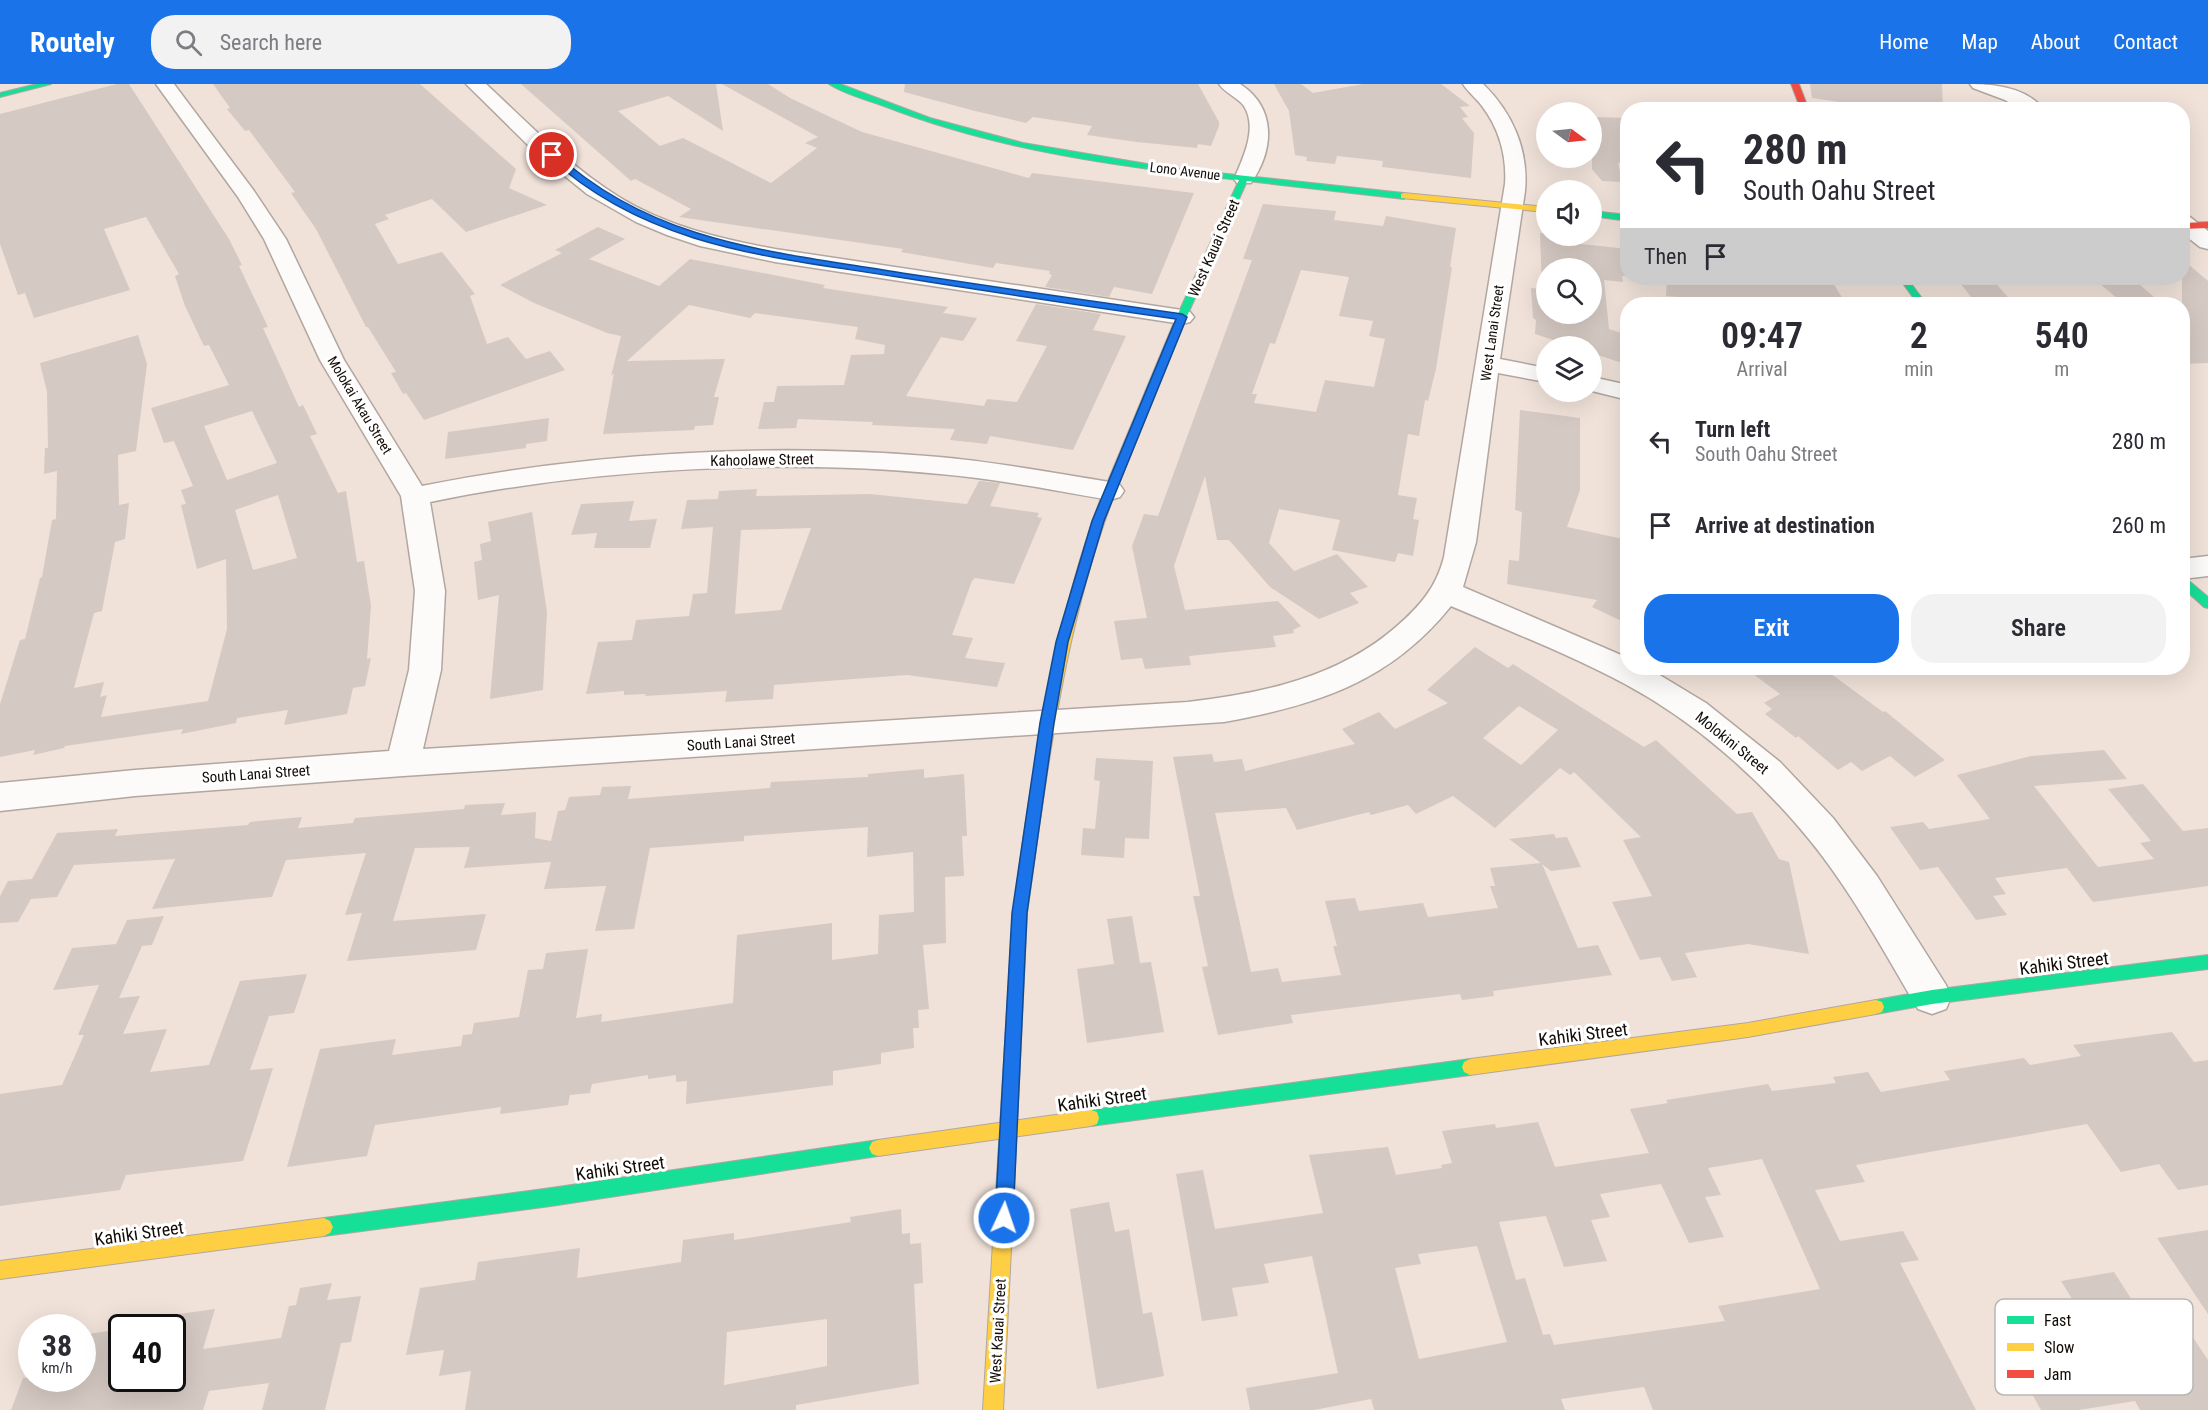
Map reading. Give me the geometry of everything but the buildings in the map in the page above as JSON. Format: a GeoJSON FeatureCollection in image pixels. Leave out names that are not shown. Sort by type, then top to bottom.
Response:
{"type":"FeatureCollection","features":[{"type":"Feature","properties":{"kind":"street"},"geometry":{"type":"LineString","coordinates":[[0,95],[47,84]]}},
{"type":"Feature","properties":{"kind":"street","name":"Molokai Akau Street"},"geometry":{"type":"LineString","coordinates":[[165,84],[247,195],[274,239],[291,269],[332,360],[415,496],[430,591],[425,670],[403,764]]}},
{"type":"Feature","properties":{"kind":"street"},"geometry":{"type":"LineString","coordinates":[[475,84],[567,170],[613,202],[648,220],[692,235],[748,251],[1016,294],[1182,317]]}},
{"type":"Feature","properties":{"kind":"street","name":"Lono Avenue"},"geometry":{"type":"LineString","coordinates":[[833,84],[878,105],[995,141],[1111,162],[1536,209]]}},
{"type":"Feature","properties":{"kind":"street","name":"West Kauai Street"},"geometry":{"type":"LineString","coordinates":[[993,1410],[1020,913],[1047,723],[1062,642],[1073,599],[1110,490],[1182,317],[1219,238],[1258,141],[1260,118],[1254,105],[1238,89],[1228,84]]}},
{"type":"Feature","properties":{"kind":"street","name":"West Lanai Street"},"geometry":{"type":"LineString","coordinates":[[1446,592],[1461,549],[1516,192],[1515,160],[1505,130],[1491,102],[1472,84]]}},
{"type":"Feature","properties":{"kind":"street"},"geometry":{"type":"LineString","coordinates":[[1795,84],[1802,102]]}},
{"type":"Feature","properties":{"kind":"street"},"geometry":{"type":"LineString","coordinates":[[1979,84],[2022,102]]}},
{"type":"Feature","properties":{"kind":"street"},"geometry":{"type":"LineString","coordinates":[[1602,215],[1620,217]]}},
{"type":"Feature","properties":{"kind":"street"},"geometry":{"type":"LineString","coordinates":[[2190,225],[2208,242]]}},
{"type":"Feature","properties":{"kind":"street"},"geometry":{"type":"LineString","coordinates":[[1488,364],[1536,373]]}},
{"type":"Feature","properties":{"kind":"street"},"geometry":{"type":"LineString","coordinates":[[1602,386],[1620,391]]}},
{"type":"Feature","properties":{"kind":"street","name":"Kahoolawe Street"},"geometry":{"type":"LineString","coordinates":[[415,496],[470,484],[545,473],[717,461],[834,458],[940,465],[1110,490]]}},
{"type":"Feature","properties":{"kind":"street"},"geometry":{"type":"LineString","coordinates":[[2190,568],[2208,566]]}},
{"type":"Feature","properties":{"kind":"street"},"geometry":{"type":"LineString","coordinates":[[2190,587],[2208,604]]}},
{"type":"Feature","properties":{"kind":"street","name":"South Lanai Street"},"geometry":{"type":"LineString","coordinates":[[0,797],[135,783],[403,764],[1228,711],[1293,696],[1344,678],[1384,653],[1410,633],[1446,592]]}},
{"type":"Feature","properties":{"kind":"street","name":"Molokini Street"},"geometry":{"type":"LineString","coordinates":[[1446,592],[1620,668]]}},
{"type":"Feature","properties":{"kind":"street","name":"Molokini Street"},"geometry":{"type":"LineString","coordinates":[[1635,675],[1695,712],[1768,771],[1821,828],[1864,887],[1932,997]]}},
{"type":"Feature","properties":{"kind":"street","name":"Kahiki Street"},"geometry":{"type":"LineString","coordinates":[[0,1270],[551,1197],[1008,1129],[1748,1030],[1932,997],[2208,962]]}},
{"type":"Feature","properties":{"kind":"traffic: fast"},"geometry":{"type":"LineString","coordinates":[[0,95],[47,84]]}},
{"type":"Feature","properties":{"kind":"traffic: fast"},"geometry":{"type":"LineString","coordinates":[[833,84],[927,120],[1023,145],[1171,170],[1404,196]]}},
{"type":"Feature","properties":{"kind":"traffic: fast"},"geometry":{"type":"LineString","coordinates":[[1107,498],[1178,325],[1244,179]]}},
{"type":"Feature","properties":{"kind":"traffic: fast"},"geometry":{"type":"LineString","coordinates":[[1602,215],[1620,217]]}},
{"type":"Feature","properties":{"kind":"traffic: fast"},"geometry":{"type":"LineString","coordinates":[[1908,285],[1917,297]]}},
{"type":"Feature","properties":{"kind":"traffic: fast"},"geometry":{"type":"LineString","coordinates":[[2190,587],[2208,604]]}},
{"type":"Feature","properties":{"kind":"traffic: fast"},"geometry":{"type":"LineString","coordinates":[[1004,1209],[1020,913],[1032,827]]}},
{"type":"Feature","properties":{"kind":"traffic: fast"},"geometry":{"type":"LineString","coordinates":[[1876,1007],[1932,997],[2208,962]]}},
{"type":"Feature","properties":{"kind":"traffic: fast"},"geometry":{"type":"LineString","coordinates":[[1091,1118],[1470,1067]]}},
{"type":"Feature","properties":{"kind":"traffic: fast"},"geometry":{"type":"LineString","coordinates":[[324,1227],[551,1197],[878,1148]]}},
{"type":"Feature","properties":{"kind":"traffic: slow"},"geometry":{"type":"LineString","coordinates":[[1404,196],[1536,209]]}},
{"type":"Feature","properties":{"kind":"traffic: slow"},"geometry":{"type":"LineString","coordinates":[[1032,827],[1059,660],[1079,578],[1107,498]]}},
{"type":"Feature","properties":{"kind":"traffic: slow"},"geometry":{"type":"LineString","coordinates":[[1470,1067],[1748,1030],[1876,1007]]}},
{"type":"Feature","properties":{"kind":"traffic: slow"},"geometry":{"type":"LineString","coordinates":[[878,1148],[1091,1118]]}},
{"type":"Feature","properties":{"kind":"traffic: slow"},"geometry":{"type":"LineString","coordinates":[[993,1410],[1004,1209]]}},
{"type":"Feature","properties":{"kind":"traffic: slow"},"geometry":{"type":"LineString","coordinates":[[0,1270],[324,1227]]}},
{"type":"Feature","properties":{"kind":"traffic: jam"},"geometry":{"type":"LineString","coordinates":[[1795,84],[1802,102]]}},
{"type":"Feature","properties":{"kind":"traffic: jam"},"geometry":{"type":"LineString","coordinates":[[2190,226],[2208,225]]}},
{"type":"Feature","properties":{"kind":"route"},"geometry":{"type":"LineString","coordinates":[[552,155],[567,170],[613,202],[648,220],[748,251],[1016,294],[1182,317],[1098,521],[1062,642],[1047,723],[1020,913],[1004,1218]]}}]}
